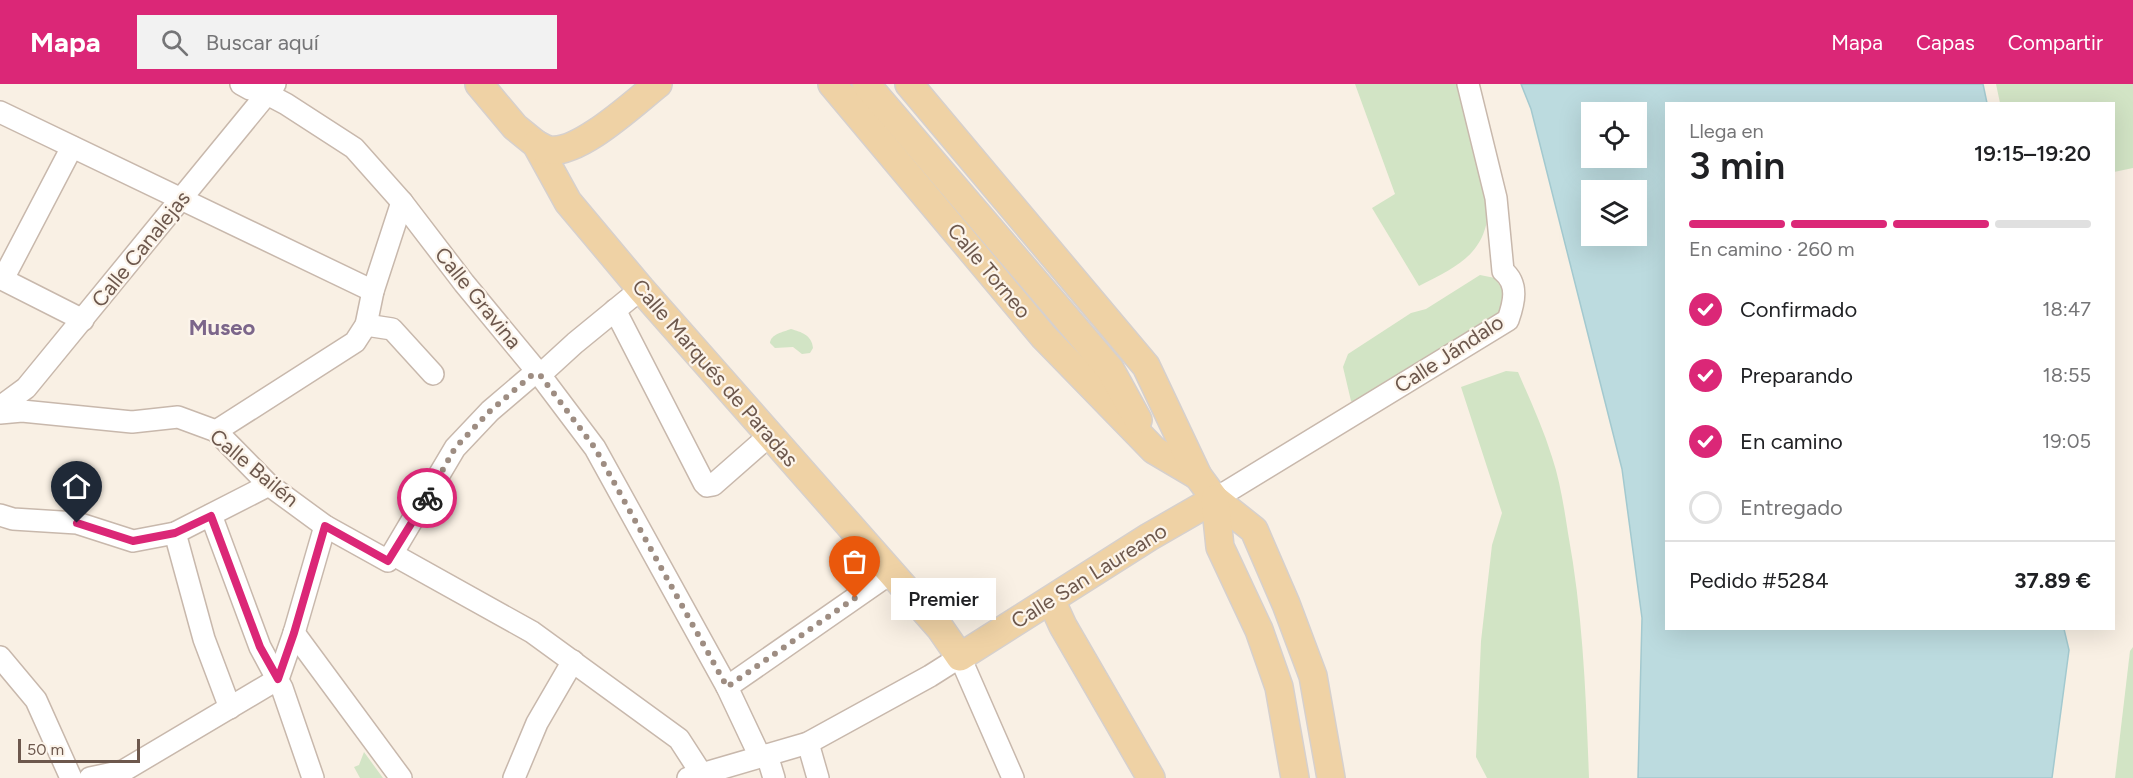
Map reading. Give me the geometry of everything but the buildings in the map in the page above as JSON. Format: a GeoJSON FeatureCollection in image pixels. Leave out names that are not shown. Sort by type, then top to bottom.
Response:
{"type":"FeatureCollection","features":[{"type":"Feature","properties":{"kind":"main road","name":"Calle Marqués de Paradas"},"geometry":{"type":"LineString","coordinates":[[479,84],[515,127],[536,144],[568,202],[641,289],[940,628],[960,657]]}},
{"type":"Feature","properties":{"kind":"main road"},"geometry":{"type":"LineString","coordinates":[[536,144],[549,150],[579,144],[658,84]]}},
{"type":"Feature","properties":{"kind":"main road","name":"Calle Torneo"},"geometry":{"type":"LineString","coordinates":[[832,84],[1044,337],[1154,450],[1198,476]]}},
{"type":"Feature","properties":{"kind":"main road","name":"Calle Torneo"},"geometry":{"type":"LineString","coordinates":[[866,84],[1110,369],[1154,450]]}},
{"type":"Feature","properties":{"kind":"main road","name":"Calle Torneo"},"geometry":{"type":"LineString","coordinates":[[909,84],[1146,366],[1198,476],[1215,498],[1254,530],[1286,604],[1313,676],[1331,778]]}},
{"type":"Feature","properties":{"kind":"main road","name":"Calle Torneo"},"geometry":{"type":"LineString","coordinates":[[1110,369],[1166,408]]}},
{"type":"Feature","properties":{"kind":"main road"},"geometry":{"type":"LineString","coordinates":[[1215,498],[1220,547],[1259,630],[1280,687],[1295,778]]}},
{"type":"Feature","properties":{"kind":"main road","name":"Calle San Laureano"},"geometry":{"type":"LineString","coordinates":[[960,657],[1149,537],[1215,498]]}},
{"type":"Feature","properties":{"kind":"main road"},"geometry":{"type":"LineString","coordinates":[[1051,600],[1063,626],[1151,778]]}},
{"type":"Feature","properties":{"kind":"street","name":"Calle Gravina"},"geometry":{"type":"LineString","coordinates":[[241,84],[250,89],[271,89],[354,148],[402,202],[464,283],[540,375],[595,448],[727,687],[774,778]]}},
{"type":"Feature","properties":{"kind":"street","name":"Calle Jándalo"},"geometry":{"type":"LineString","coordinates":[[1215,498],[1508,320],[1514,303],[1513,287],[1510,277],[1503,271],[1496,198],[1468,84]]}},
{"type":"Feature","properties":{"kind":"street","name":"Calle Canalejas"},"geometry":{"type":"LineString","coordinates":[[0,407],[26,388],[271,89]]}},
{"type":"Feature","properties":{"kind":"street"},"geometry":{"type":"LineString","coordinates":[[0,112],[373,291]]}},
{"type":"Feature","properties":{"kind":"street"},"geometry":{"type":"LineString","coordinates":[[72,147],[2,278],[82,320]]}},
{"type":"Feature","properties":{"kind":"street"},"geometry":{"type":"LineString","coordinates":[[216,431],[355,342],[366,325],[373,291],[402,202]]}},
{"type":"Feature","properties":{"kind":"street"},"geometry":{"type":"LineString","coordinates":[[390,557],[455,448],[490,411],[531,376],[540,375],[641,289]]}},
{"type":"Feature","properties":{"kind":"street"},"geometry":{"type":"LineString","coordinates":[[615,310],[707,486],[713,485],[770,435]]}},
{"type":"Feature","properties":{"kind":"street"},"geometry":{"type":"LineString","coordinates":[[366,325],[392,329],[433,374]]}},
{"type":"Feature","properties":{"kind":"street","name":"Calle Bailén"},"geometry":{"type":"LineString","coordinates":[[0,413],[22,411],[132,422],[178,417],[216,431],[268,485],[325,526],[390,557],[532,632],[573,661],[679,739],[695,776]]}},
{"type":"Feature","properties":{"kind":"street"},"geometry":{"type":"LineString","coordinates":[[0,515],[13,519],[77,523],[133,541],[175,533],[268,485]]}},
{"type":"Feature","properties":{"kind":"street"},"geometry":{"type":"LineString","coordinates":[[211,516],[260,647],[278,679],[313,778]]}},
{"type":"Feature","properties":{"kind":"street"},"geometry":{"type":"LineString","coordinates":[[90,778],[123,771],[131,773],[278,679],[325,526]]}},
{"type":"Feature","properties":{"kind":"street"},"geometry":{"type":"LineString","coordinates":[[175,533],[204,639],[230,708]]}},
{"type":"Feature","properties":{"kind":"street"},"geometry":{"type":"LineString","coordinates":[[727,687],[891,573]]}},
{"type":"Feature","properties":{"kind":"street"},"geometry":{"type":"LineString","coordinates":[[294,633],[401,778]]}},
{"type":"Feature","properties":{"kind":"street"},"geometry":{"type":"LineString","coordinates":[[0,657],[36,700],[71,778]]}},
{"type":"Feature","properties":{"kind":"street"},"geometry":{"type":"LineString","coordinates":[[960,657],[1012,778]]}},
{"type":"Feature","properties":{"kind":"street","name":"Calle San Laureano"},"geometry":{"type":"LineString","coordinates":[[695,776],[808,743],[960,657]]}},
{"type":"Feature","properties":{"kind":"street"},"geometry":{"type":"LineString","coordinates":[[513,778],[537,723],[573,661]]}},
{"type":"Feature","properties":{"kind":"street"},"geometry":{"type":"LineString","coordinates":[[808,743],[818,778]]}},
{"type":"Feature","properties":{"kind":"green space"},"geometry":{"type":"Polygon","coordinates":[[[1355,84],[1457,84],[1489,202],[1487,219],[1483,234],[1469,255],[1459,264],[1419,286],[1372,208],[1395,194],[1355,84]]]}},
{"type":"Feature","properties":{"kind":"green space"},"geometry":{"type":"Polygon","coordinates":[[[1996,84],[2133,84],[2133,168],[2115,172],[2115,102],[2000,102],[1996,84]]]}},
{"type":"Feature","properties":{"kind":"green space"},"geometry":{"type":"Polygon","coordinates":[[[1480,275],[1495,278],[1506,295],[1499,314],[1357,404],[1351,401],[1343,367],[1348,354],[1411,313],[1426,309],[1480,275]]]}},
{"type":"Feature","properties":{"kind":"green space"},"geometry":{"type":"Polygon","coordinates":[[[791,329],[811,340],[813,348],[810,353],[802,354],[793,347],[775,348],[770,343],[775,335],[791,329]]]}},
{"type":"Feature","properties":{"kind":"green space"},"geometry":{"type":"Polygon","coordinates":[[[1506,371],[1518,372],[1548,446],[1562,494],[1580,624],[1589,778],[1487,778],[1476,757],[1481,641],[1492,545],[1502,513],[1461,387],[1506,371]]]}},
{"type":"Feature","properties":{"kind":"green space"},"geometry":{"type":"Polygon","coordinates":[[[2133,647],[2133,778],[2115,778],[2130,651],[2133,647]]]}},
{"type":"Feature","properties":{"kind":"green space"},"geometry":{"type":"Polygon","coordinates":[[[364,752],[383,778],[360,778],[354,767],[359,765],[364,752]]]}},
{"type":"Feature","properties":{"kind":"water"},"geometry":{"type":"Polygon","coordinates":[[[1521,84],[1983,84],[1987,102],[1665,102],[1665,630],[2064,630],[2069,650],[2052,778],[1638,778],[1642,618],[1622,469],[1531,109],[1521,84]]]}},
{"type":"Feature","properties":{"kind":"way so far"},"geometry":{"type":"LineString","coordinates":[[427,498],[455,448],[490,411],[531,376],[540,375],[595,448],[727,687],[855,598]]}},
{"type":"Feature","properties":{"kind":"place","name":"Premier"},"geometry":{"type":"Point","coordinates":[855,598]}},
{"type":"Feature","properties":{"kind":"district","name":"Museo"},"geometry":{"type":"Point","coordinates":[222,327]}},
{"type":"Feature","properties":{"kind":"route"},"geometry":{"type":"LineString","coordinates":[[77,523],[133,541],[175,533],[211,516],[260,647],[278,679],[325,526],[388,561],[427,498]]}}]}
